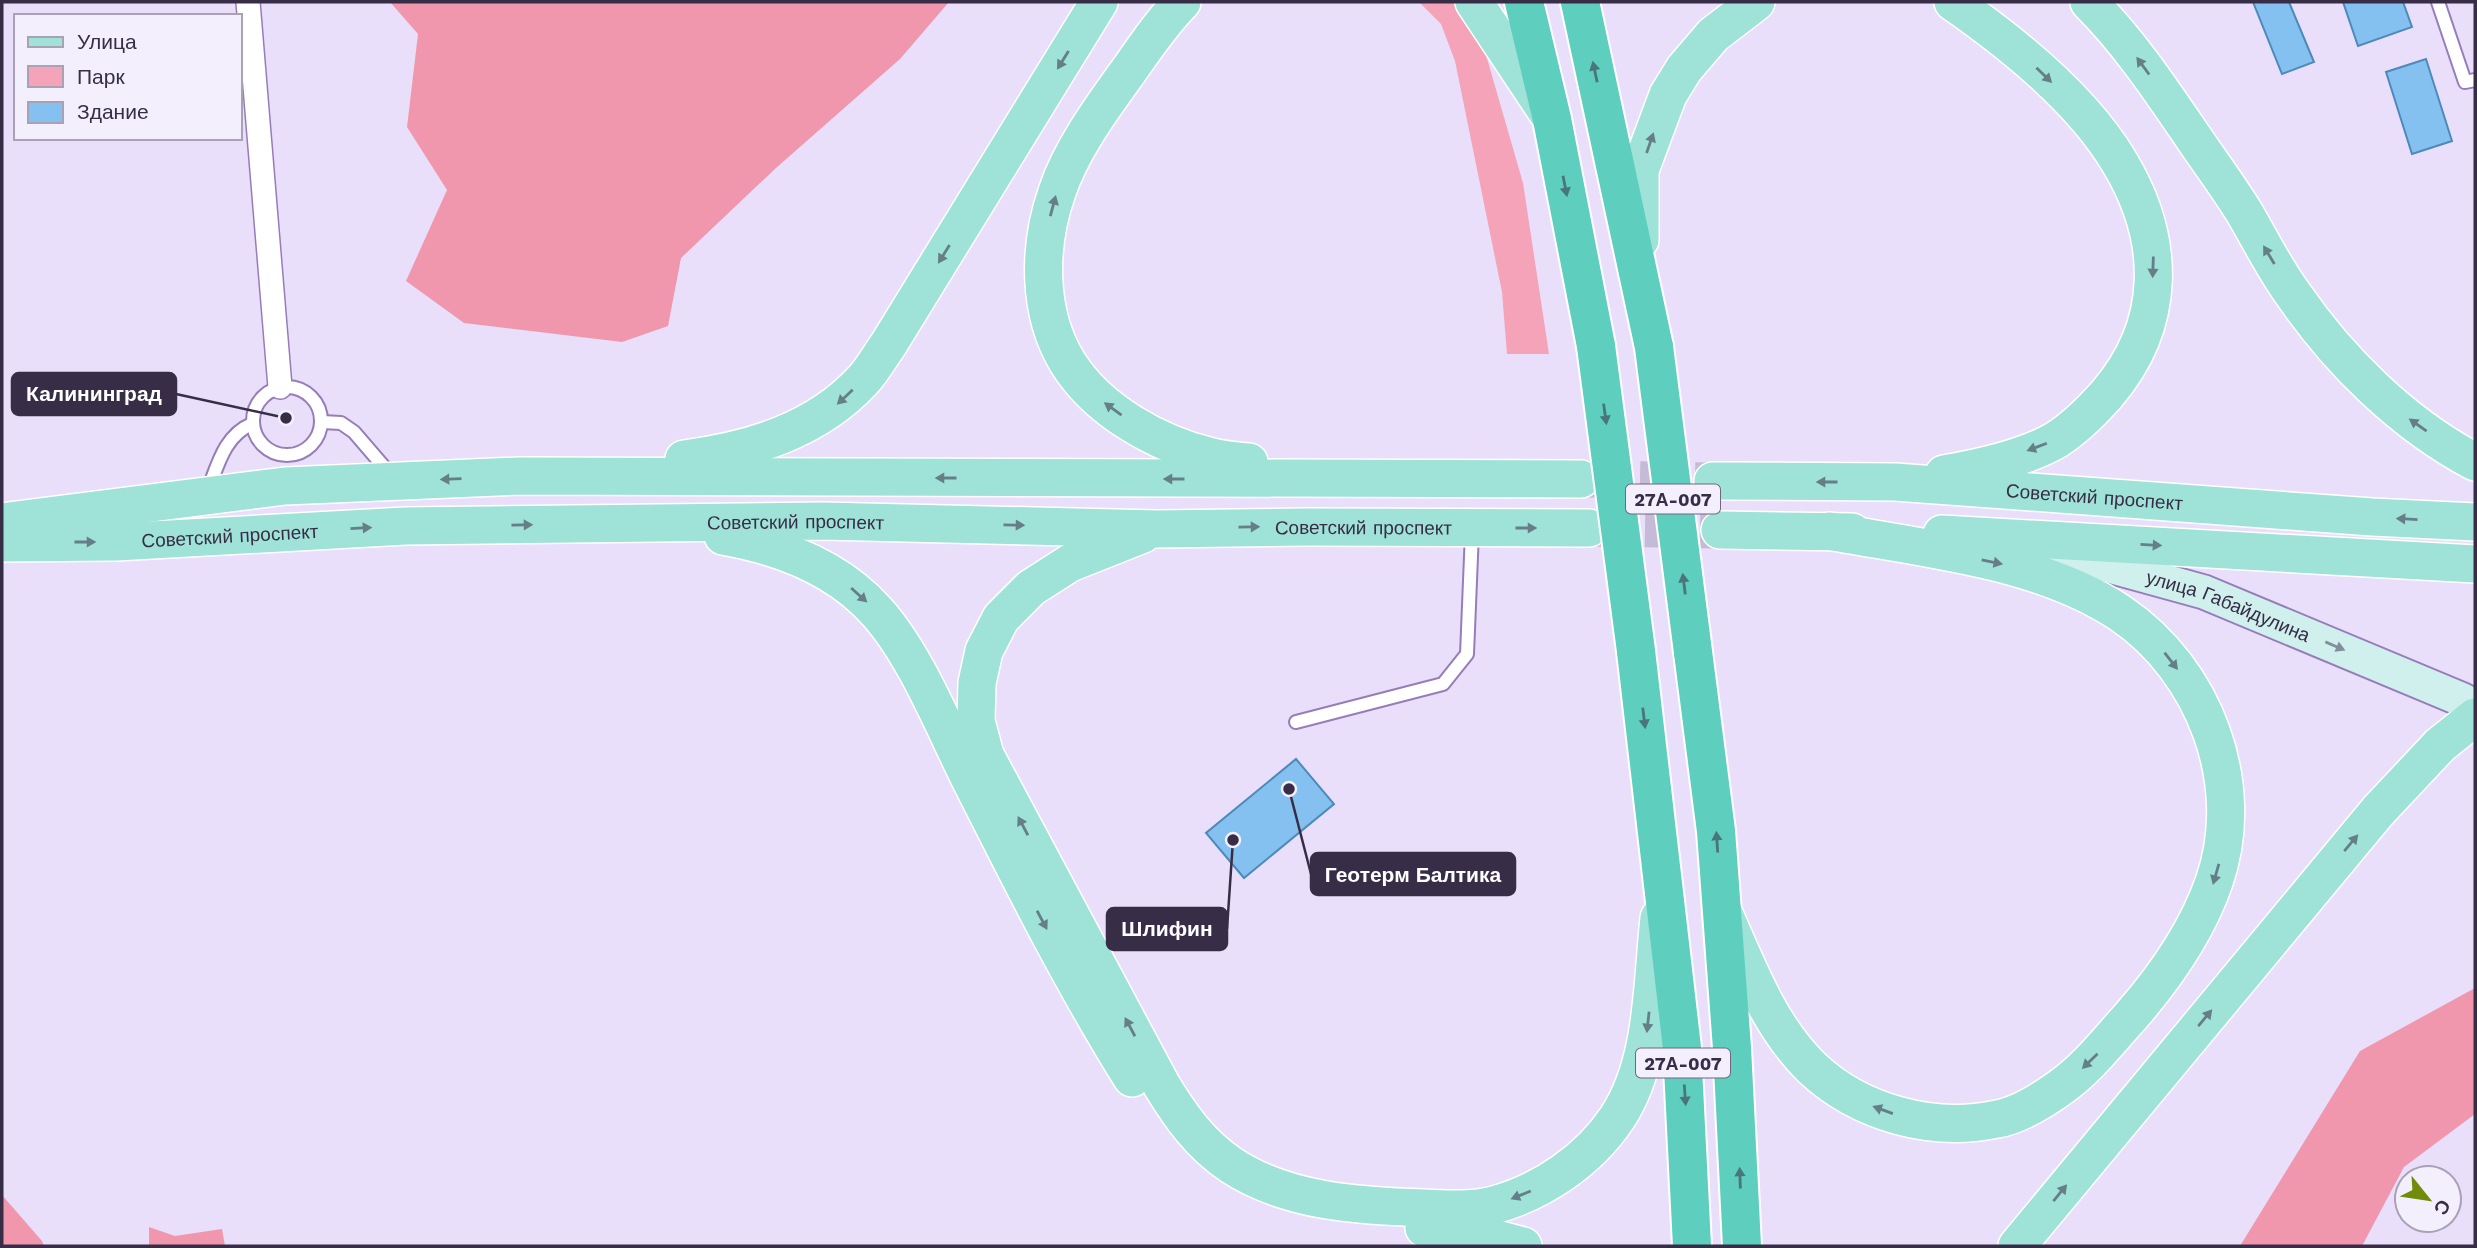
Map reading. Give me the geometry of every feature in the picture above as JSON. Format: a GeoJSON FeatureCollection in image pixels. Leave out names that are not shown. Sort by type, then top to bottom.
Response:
{"type":"FeatureCollection","features":[{"type":"Feature","properties":{"kind":"highway","name":"27А-007"},"geometry":{"type":"LineString","coordinates":[[1524,2],[1552,119],[1596,346],[1636,651],[1682,1048],[1692,1246]]}},
{"type":"Feature","properties":{"kind":"highway"},"geometry":{"type":"LineString","coordinates":[[1580,2],[1639,283]]}},
{"type":"Feature","properties":{"kind":"highway","name":"27А-007"},"geometry":{"type":"LineString","coordinates":[[1639,283],[1654,347],[1716,831],[1733,1061],[1742,1246]]}},
{"type":"Feature","properties":{"kind":"main road"},"geometry":{"type":"LineString","coordinates":[[519,476],[725,454],[780,437],[809,423],[838,404],[864,379],[888,345],[1099,2]]}},
{"type":"Feature","properties":{"kind":"main road"},"geometry":{"type":"LineString","coordinates":[[1182,2],[1170,13],[1114,90],[1075,152],[1057,191],[1046,233],[1043,272],[1049,318],[1068,362],[1097,397],[1139,427],[1174,444],[1213,457],[1281,467],[1413,480]]}},
{"type":"Feature","properties":{"kind":"main road"},"geometry":{"type":"LineString","coordinates":[[1474,2],[1552,119]]}},
{"type":"Feature","properties":{"kind":"main road"},"geometry":{"type":"LineString","coordinates":[[1639,283],[1640,170],[1668,95],[1684,69],[1713,35],[1756,2]]}},
{"type":"Feature","properties":{"kind":"main road"},"geometry":{"type":"LineString","coordinates":[[1895,482],[1959,471],[2006,459],[2055,440],[2081,421],[2120,379],[2136,353],[2147,325],[2152,296],[2154,257],[2151,237],[2135,191],[2119,162],[2089,120],[2042,72],[1993,29],[1953,2]]}},
{"type":"Feature","properties":{"kind":"main road"},"geometry":{"type":"LineString","coordinates":[[2090,2],[2134,55],[2180,118],[2243,210],[2292,293],[2321,331],[2353,368],[2402,413],[2475,462]]}},
{"type":"Feature","properties":{"kind":"main road","name":"Советский проспект"},"geometry":{"type":"LineString","coordinates":[[2,522],[285,486],[519,476],[1581,479]]}},
{"type":"Feature","properties":{"kind":"main road","name":"Советский проспект"},"geometry":{"type":"LineString","coordinates":[[1713,481],[1895,482],[2475,522]]}},
{"type":"Feature","properties":{"kind":"main road","name":"Советский проспект"},"geometry":{"type":"LineString","coordinates":[[2,543],[116,542],[405,526],[823,521],[1157,528],[1589,528]]}},
{"type":"Feature","properties":{"kind":"main road"},"geometry":{"type":"LineString","coordinates":[[652,523],[741,539],[803,557],[843,580],[877,612],[912,662],[1038,913],[1103,1031],[1140,1090],[1194,1160],[1253,1199],[1296,1217],[1460,1232],[1523,1246]]}},
{"type":"Feature","properties":{"kind":"main road"},"geometry":{"type":"LineString","coordinates":[[1157,528],[1070,563],[1031,588],[1002,618],[984,651],[977,683],[976,721],[985,755],[1162,1086],[1184,1121],[1205,1146],[1232,1166],[1263,1182],[1293,1191],[1372,1206],[1464,1209],[1493,1205],[1544,1185],[1577,1163],[1601,1138],[1617,1119],[1630,1095],[1645,1055],[1663,881]]}},
{"type":"Feature","properties":{"kind":"main road"},"geometry":{"type":"LineString","coordinates":[[1720,530],[1986,536],[2475,564]]}},
{"type":"Feature","properties":{"kind":"main road"},"geometry":{"type":"LineString","coordinates":[[1722,910],[1772,1018],[1786,1039],[1813,1069],[1849,1094],[1876,1108],[1909,1119],[1940,1124],[1975,1123],[2000,1119],[2030,1107],[2064,1085],[2099,1051],[2152,991],[2180,950],[2204,909],[2216,879],[2224,844],[2226,807],[2222,766],[2208,720],[2188,683],[2160,647],[2121,614],[2088,596],[2013,566],[1829,531]]}},
{"type":"Feature","properties":{"kind":"main road","name":"улица Габайдулина"},"geometry":{"type":"LineString","coordinates":[[1986,536],[2096,561],[2204,592],[2469,709]]}},
{"type":"Feature","properties":{"kind":"main road"},"geometry":{"type":"LineString","coordinates":[[2017,1246],[2378,811],[2440,745],[2469,709]]}},
{"type":"Feature","properties":{"kind":"street"},"geometry":{"type":"LineString","coordinates":[[248,2],[280,387]]}},
{"type":"Feature","properties":{"kind":"lane"},"geometry":{"type":"LineString","coordinates":[[2438,2],[2465,82],[2475,80]]}},
{"type":"Feature","properties":{"kind":"lane"},"geometry":{"type":"LineString","coordinates":[[290,386],[306,392],[318,405],[322,422],[312,445],[305,451],[288,456],[279,455],[264,447],[254,432],[253,415],[260,399],[266,393],[290,386]]}},
{"type":"Feature","properties":{"kind":"lane"},"geometry":{"type":"LineString","coordinates":[[322,422],[341,423],[354,432],[395,481]]}},
{"type":"Feature","properties":{"kind":"lane"},"geometry":{"type":"LineString","coordinates":[[206,494],[228,441],[240,429],[253,424]]}},
{"type":"Feature","properties":{"kind":"lane"},"geometry":{"type":"LineString","coordinates":[[1296,722],[1443,684],[1467,654],[1472,528]]}},
{"type":"Feature","properties":{"kind":"green space"},"geometry":{"type":"Polygon","coordinates":[[[1419,2],[1459,2],[1484,48],[1523,183],[1549,354],[1507,354],[1502,292],[1455,61],[1441,24],[1419,2]]]}},
{"type":"Feature","properties":{"kind":"shaded area"},"geometry":{"type":"Polygon","coordinates":[[[390,2],[949,2],[900,59],[776,168],[681,258],[668,326],[622,342],[464,323],[406,281],[447,190],[407,127],[418,34],[390,2]]]}},
{"type":"Feature","properties":{"kind":"shaded area"},"geometry":{"type":"Polygon","coordinates":[[[2475,988],[2475,1114],[2408,1164],[2393,1164],[2393,1188],[2362,1246],[2240,1246],[2360,1051],[2475,988]]]}},
{"type":"Feature","properties":{"kind":"shaded area"},"geometry":{"type":"Polygon","coordinates":[[[2,1195],[42,1241],[44,1246],[2,1246],[2,1195]]]}},
{"type":"Feature","properties":{"kind":"shaded area"},"geometry":{"type":"Polygon","coordinates":[[[149,1227],[175,1236],[222,1229],[225,1246],[149,1246],[149,1227]]]}},
{"type":"Feature","properties":{"kind":"building"},"geometry":{"type":"Polygon","coordinates":[[[2253,2],[2289,2],[2314,62],[2282,74],[2253,2]]]}},
{"type":"Feature","properties":{"kind":"building"},"geometry":{"type":"Polygon","coordinates":[[[2343,2],[2403,2],[2412,27],[2358,46],[2343,2]]]}},
{"type":"Feature","properties":{"kind":"building"},"geometry":{"type":"Polygon","coordinates":[[[2426,59],[2452,141],[2412,154],[2386,72],[2426,59]]]}},
{"type":"Feature","properties":{"kind":"building"},"geometry":{"type":"Polygon","coordinates":[[[1296,759],[1334,804],[1244,878],[1206,833],[1296,759]]]}},
{"type":"Feature","properties":{"kind":"tunnel"},"geometry":{"type":"LineString","coordinates":[[1585,479],[1713,481]]}},
{"type":"Feature","properties":{"kind":"tunnel"},"geometry":{"type":"LineString","coordinates":[[1590,528],[1720,530]]}},
{"type":"Feature","properties":{"kind":"place","name":"Калининград"},"geometry":{"type":"Point","coordinates":[286,418]}},
{"type":"Feature","properties":{"kind":"place","name":"Геотерм Балтика"},"geometry":{"type":"Point","coordinates":[1289,789]}},
{"type":"Feature","properties":{"kind":"place","name":"Шлифин"},"geometry":{"type":"Point","coordinates":[1233,840]}}]}
